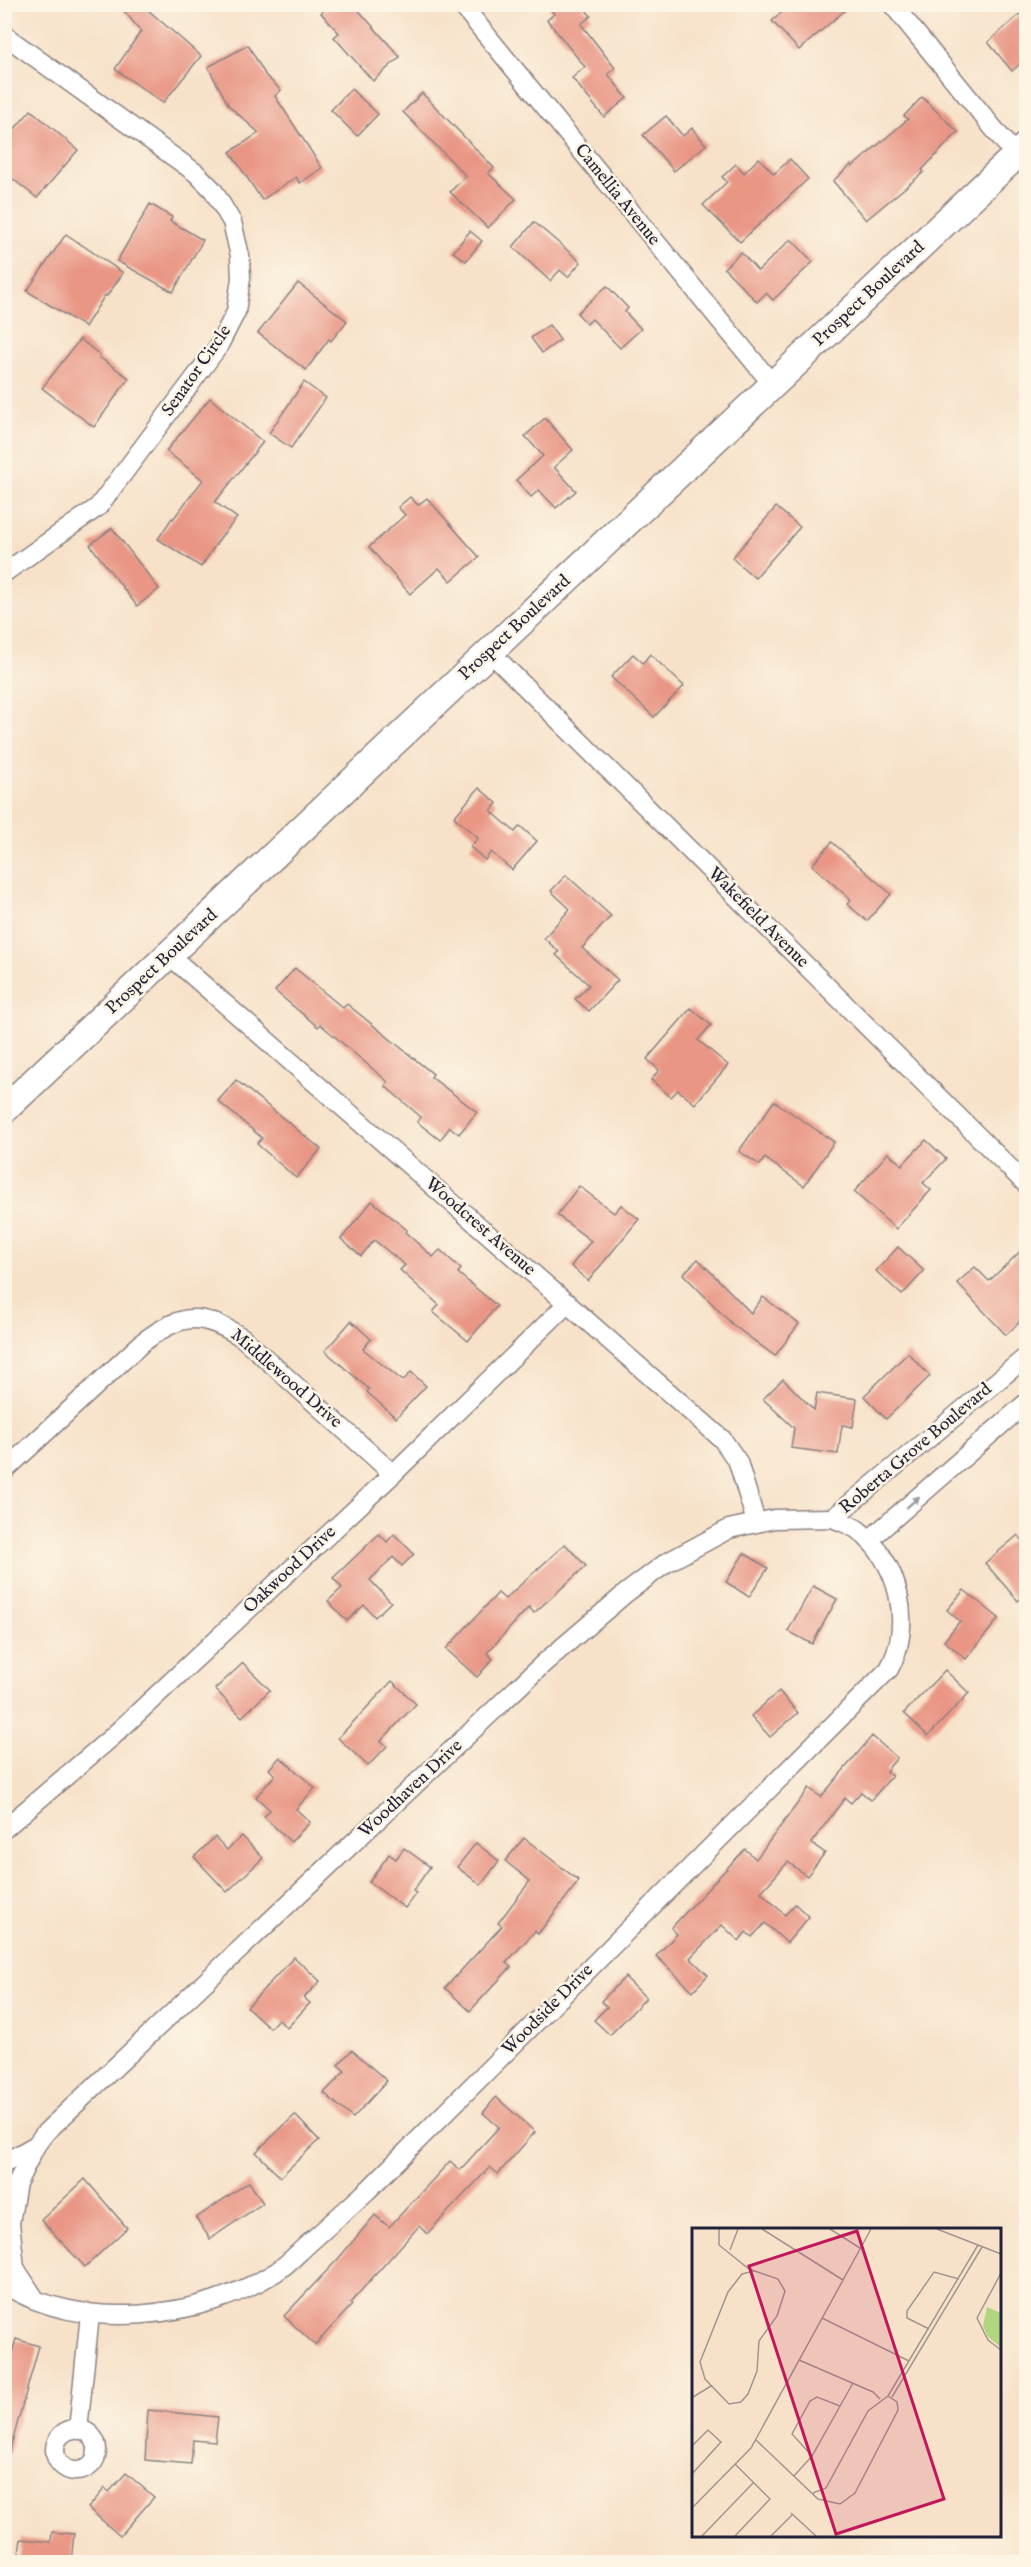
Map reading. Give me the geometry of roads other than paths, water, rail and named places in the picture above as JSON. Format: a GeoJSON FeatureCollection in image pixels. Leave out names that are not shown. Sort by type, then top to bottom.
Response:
{"type":"FeatureCollection","features":[{"type":"Feature","properties":{"kind":"main road","name":"Prospect Boulevard"},"geometry":{"type":"LineString","coordinates":[[4,1110],[1021,151]]}},
{"type":"Feature","properties":{"kind":"street","name":"Camellia Avenue"},"geometry":{"type":"LineString","coordinates":[[461,4],[772,385]]}},
{"type":"Feature","properties":{"kind":"street"},"geometry":{"type":"LineString","coordinates":[[892,4],[1021,151]]}},
{"type":"Feature","properties":{"kind":"street","name":"Senator Circle"},"geometry":{"type":"LineString","coordinates":[[4,35],[30,56],[196,173],[213,190],[232,222],[240,256],[241,278],[236,312],[218,347],[98,507],[4,573]]}},
{"type":"Feature","properties":{"kind":"street","name":"Senator Circle"},"geometry":{"type":"LineString","coordinates":[[4,47],[30,56]]}},
{"type":"Feature","properties":{"kind":"street","name":"Wakefield Avenue"},"geometry":{"type":"LineString","coordinates":[[490,652],[1026,1184]]}},
{"type":"Feature","properties":{"kind":"street","name":"Woodcrest Avenue"},"geometry":{"type":"LineString","coordinates":[[169,955],[722,1439],[738,1461],[756,1522]]}},
{"type":"Feature","properties":{"kind":"street","name":"Oakwood Drive"},"geometry":{"type":"LineString","coordinates":[[6,1824],[112,1737],[393,1474],[568,1303]]}},
{"type":"Feature","properties":{"kind":"street","name":"Middlewood Drive"},"geometry":{"type":"LineString","coordinates":[[4,1471],[143,1342],[162,1328],[176,1322],[194,1319],[217,1322],[243,1338],[393,1474]]}},
{"type":"Feature","properties":{"kind":"street","name":"Roberta Grove Boulevard"},"geometry":{"type":"LineString","coordinates":[[833,1518],[1026,1357]]}},
{"type":"Feature","properties":{"kind":"street","name":"Roberta Grove Boulevard"},"geometry":{"type":"LineString","coordinates":[[869,1540],[1026,1402]]}},
{"type":"Feature","properties":{"kind":"street","name":"Woodhaven Drive"},"geometry":{"type":"LineString","coordinates":[[35,2299],[15,2268],[10,2223],[17,2183],[36,2145],[45,2133],[544,1663],[626,1593],[666,1563],[729,1529],[774,1519],[833,1518]]}},
{"type":"Feature","properties":{"kind":"street","name":"Woodside Drive"},"geometry":{"type":"LineString","coordinates":[[4,2284],[35,2299],[90,2314],[114,2316],[148,2314],[205,2303],[248,2288],[278,2271],[368,2190],[889,1669],[896,1656],[902,1620],[900,1598],[881,1555],[869,1540],[857,1529],[833,1518]]}},
{"type":"Feature","properties":{"kind":"street","name":"Woodhaven Drive"},"geometry":{"type":"LineString","coordinates":[[4,2163],[36,2145]]}},
{"type":"Feature","properties":{"kind":"street"},"geometry":{"type":"LineString","coordinates":[[78,2430],[90,2314]]}}]}
